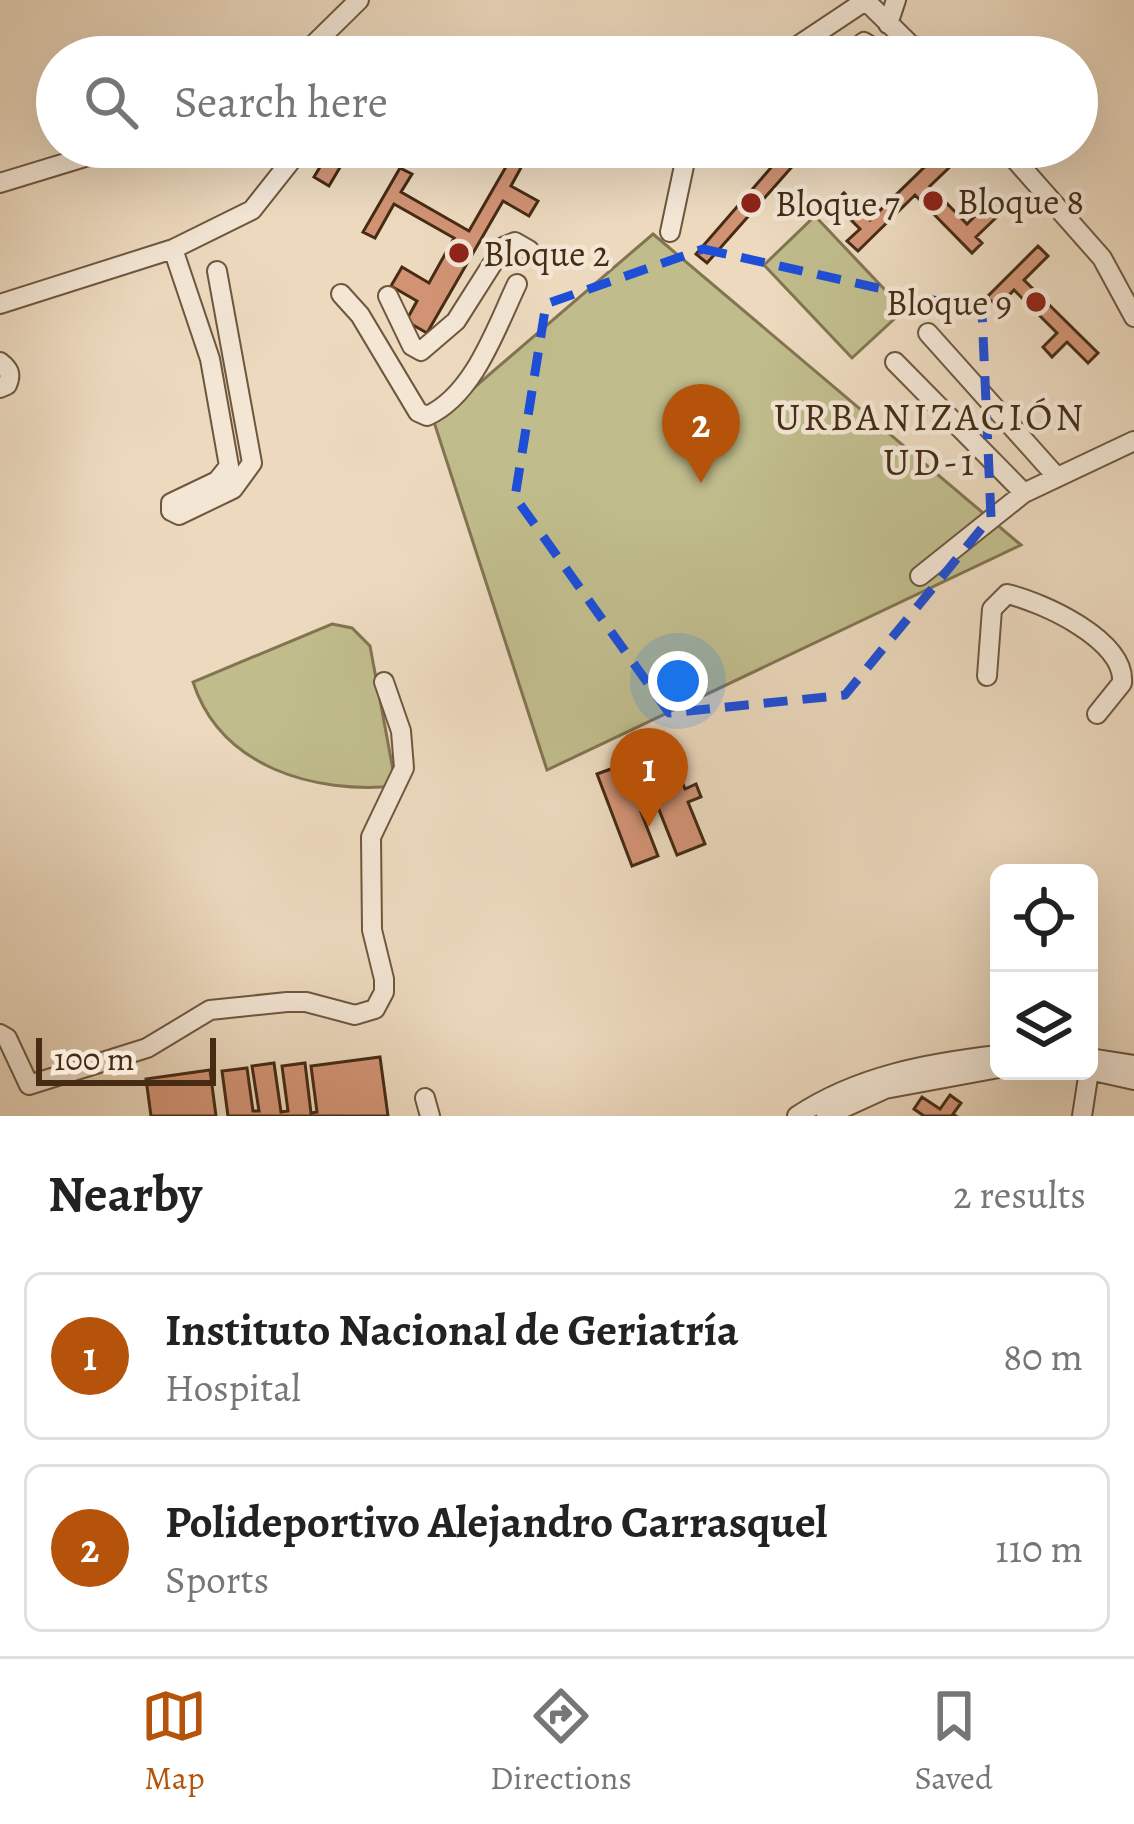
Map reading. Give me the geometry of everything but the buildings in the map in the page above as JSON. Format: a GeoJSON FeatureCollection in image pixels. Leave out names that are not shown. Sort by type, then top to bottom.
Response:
{"type":"FeatureCollection","features":[{"type":"Feature","properties":{"kind":"street"},"geometry":{"type":"LineString","coordinates":[[326,36],[359,0]]}},
{"type":"Feature","properties":{"kind":"street"},"geometry":{"type":"LineString","coordinates":[[813,36],[865,0],[901,36]]}},
{"type":"Feature","properties":{"kind":"street"},"geometry":{"type":"LineString","coordinates":[[888,24],[896,0]]}},
{"type":"Feature","properties":{"kind":"street"},"geometry":{"type":"LineString","coordinates":[[825,28],[830,36]]}},
{"type":"Feature","properties":{"kind":"street"},"geometry":{"type":"LineString","coordinates":[[0,183],[49,168]]}},
{"type":"Feature","properties":{"kind":"street"},"geometry":{"type":"LineString","coordinates":[[0,304],[173,250],[252,210],[285,168]]}},
{"type":"Feature","properties":{"kind":"street"},"geometry":{"type":"LineString","coordinates":[[670,232],[684,168]]}},
{"type":"Feature","properties":{"kind":"street"},"geometry":{"type":"LineString","coordinates":[[1023,168],[1102,258],[1134,316]]}},
{"type":"Feature","properties":{"kind":"street"},"geometry":{"type":"LineString","coordinates":[[388,296],[412,346],[421,351],[456,321],[503,247],[515,242],[530,250]]}},
{"type":"Feature","properties":{"kind":"street"},"geometry":{"type":"LineString","coordinates":[[173,250],[210,359],[229,466],[217,481],[170,503],[174,515],[226,494],[252,463],[217,271]]}},
{"type":"Feature","properties":{"kind":"street"},"geometry":{"type":"LineString","coordinates":[[341,294],[360,314],[418,412],[427,416],[456,394],[476,368],[517,284]]}},
{"type":"Feature","properties":{"kind":"street"},"geometry":{"type":"LineString","coordinates":[[456,321],[490,339]]}},
{"type":"Feature","properties":{"kind":"street"},"geometry":{"type":"LineString","coordinates":[[928,333],[1056,476]]}},
{"type":"Feature","properties":{"kind":"street"},"geometry":{"type":"LineString","coordinates":[[210,359],[233,355]]}},
{"type":"Feature","properties":{"kind":"street"},"geometry":{"type":"LineString","coordinates":[[0,362],[9,369],[10,377],[0,388]]}},
{"type":"Feature","properties":{"kind":"street"},"geometry":{"type":"LineString","coordinates":[[895,362],[1024,494]]}},
{"type":"Feature","properties":{"kind":"street"},"geometry":{"type":"LineString","coordinates":[[920,576],[1024,494],[1134,441]]}},
{"type":"Feature","properties":{"kind":"street"},"geometry":{"type":"LineString","coordinates":[[987,676],[992,609],[1007,594],[1055,613],[1125,653],[1122,683],[1097,714]]}},
{"type":"Feature","properties":{"kind":"street"},"geometry":{"type":"LineString","coordinates":[[0,1034],[7,1038],[29,1085],[147,1048],[210,1010],[287,1002],[355,1015],[375,1009],[384,992],[384,979],[372,930],[370,837],[404,768],[401,731],[384,682]]}},
{"type":"Feature","properties":{"kind":"street"},"geometry":{"type":"LineString","coordinates":[[796,1116],[832,1093],[885,1076],[990,1057]]}},
{"type":"Feature","properties":{"kind":"street"},"geometry":{"type":"LineString","coordinates":[[1098,1065],[1134,1066]]}},
{"type":"Feature","properties":{"kind":"street"},"geometry":{"type":"LineString","coordinates":[[1098,1068],[1134,1080]]}},
{"type":"Feature","properties":{"kind":"street"},"geometry":{"type":"LineString","coordinates":[[826,1116],[885,1089],[990,1070]]}},
{"type":"Feature","properties":{"kind":"street"},"geometry":{"type":"LineString","coordinates":[[1082,1116],[1087,1080]]}},
{"type":"Feature","properties":{"kind":"highlighted area"},"geometry":{"type":"Polygon","coordinates":[[[703,249],[982,311],[991,517],[845,695],[669,713],[515,497],[546,304],[703,249]]]}},
{"type":"Feature","properties":{"kind":"shaded area"},"geometry":{"type":"Polygon","coordinates":[[[815,216],[904,310],[852,358],[764,265],[815,216]]]}},
{"type":"Feature","properties":{"kind":"shaded area"},"geometry":{"type":"Polygon","coordinates":[[[653,234],[1021,545],[547,770],[434,422],[653,234]]]}},
{"type":"Feature","properties":{"kind":"shaded area"},"geometry":{"type":"Polygon","coordinates":[[[332,624],[352,628],[370,646],[396,786],[334,785],[275,769],[225,736],[206,711],[193,682],[332,624]]]}},
{"type":"Feature","properties":{"kind":"place","name":"Bloque 8"},"geometry":{"type":"Point","coordinates":[933,201]}},
{"type":"Feature","properties":{"kind":"place","name":"Bloque 7"},"geometry":{"type":"Point","coordinates":[751,203]}},
{"type":"Feature","properties":{"kind":"place","name":"Bloque 2"},"geometry":{"type":"Point","coordinates":[459,253]}},
{"type":"Feature","properties":{"kind":"place","name":"Bloque 9"},"geometry":{"type":"Point","coordinates":[1036,302]}},
{"type":"Feature","properties":{"kind":"place","name":"Polideportivo Alejandro Carrasquel"},"geometry":{"type":"Point","coordinates":[701,483]}},
{"type":"Feature","properties":{"kind":"place","name":"Instituto Nacional de Geriatría"},"geometry":{"type":"Point","coordinates":[649,827]}},
{"type":"Feature","properties":{"kind":"district","name":"URBANIZACIÓN UD-1"},"geometry":{"type":"Point","coordinates":[930,438]}}]}
